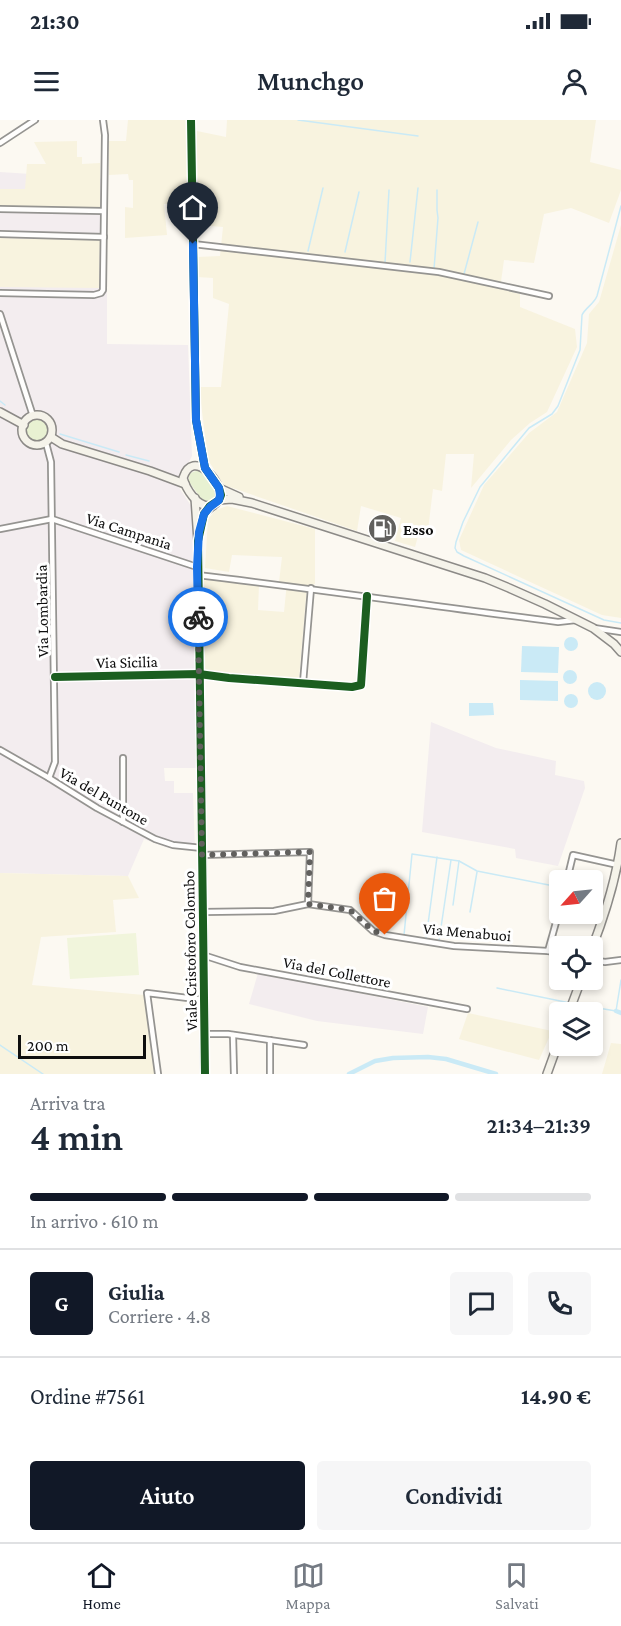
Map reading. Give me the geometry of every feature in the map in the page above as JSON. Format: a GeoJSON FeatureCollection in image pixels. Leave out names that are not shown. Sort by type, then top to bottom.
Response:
{"type":"FeatureCollection","features":[{"type":"Feature","properties":{"kind":"main road"},"geometry":{"type":"LineString","coordinates":[[0,412],[24,425]]}},
{"type":"Feature","properties":{"kind":"main road"},"geometry":{"type":"LineString","coordinates":[[33,416],[47,419],[52,426],[48,440],[39,445],[29,443],[23,433],[24,425],[33,416]]}},
{"type":"Feature","properties":{"kind":"main road"},"geometry":{"type":"LineString","coordinates":[[48,440],[150,471],[184,484]]}},
{"type":"Feature","properties":{"kind":"main road"},"geometry":{"type":"LineString","coordinates":[[150,471],[172,475],[185,472],[195,466],[205,468],[219,488],[219,500]]}},
{"type":"Feature","properties":{"kind":"main road"},"geometry":{"type":"LineString","coordinates":[[185,472],[184,484],[200,505],[210,507],[219,500],[232,499],[252,503],[485,578],[578,620],[621,644]]}},
{"type":"Feature","properties":{"kind":"main road"},"geometry":{"type":"LineString","coordinates":[[219,488],[252,503]]}},
{"type":"Feature","properties":{"kind":"main road","name":"Viale Cristoforo Colombo"},"geometry":{"type":"LineString","coordinates":[[195,498],[198,541],[205,1074]]}},
{"type":"Feature","properties":{"kind":"main road","name":"Viale Cristoforo Colombo"},"geometry":{"type":"LineString","coordinates":[[198,541],[204,514],[210,507]]}},
{"type":"Feature","properties":{"kind":"main road"},"geometry":{"type":"LineString","coordinates":[[604,635],[621,652]]}},
{"type":"Feature","properties":{"kind":"main road"},"geometry":{"type":"LineString","coordinates":[[596,936],[609,902],[621,843]]}},
{"type":"Feature","properties":{"kind":"main road"},"geometry":{"type":"LineString","coordinates":[[547,1074],[554,1056]]}},
{"type":"Feature","properties":{"kind":"street"},"geometry":{"type":"LineString","coordinates":[[0,143],[35,120]]}},
{"type":"Feature","properties":{"kind":"street"},"geometry":{"type":"LineString","coordinates":[[0,293],[99,294],[103,290],[105,135],[103,120]]}},
{"type":"Feature","properties":{"kind":"street"},"geometry":{"type":"LineString","coordinates":[[191,120],[196,420],[205,468]]}},
{"type":"Feature","properties":{"kind":"street"},"geometry":{"type":"LineString","coordinates":[[0,209],[103,211]]}},
{"type":"Feature","properties":{"kind":"street"},"geometry":{"type":"LineString","coordinates":[[0,234],[104,237]]}},
{"type":"Feature","properties":{"kind":"street"},"geometry":{"type":"LineString","coordinates":[[193,244],[439,273],[549,296]]}},
{"type":"Feature","properties":{"kind":"street"},"geometry":{"type":"LineString","coordinates":[[0,314],[33,416]]}},
{"type":"Feature","properties":{"kind":"street","name":"Via Lombardia"},"geometry":{"type":"LineString","coordinates":[[48,440],[51,462],[55,677],[55,762],[49,778]]}},
{"type":"Feature","properties":{"kind":"street"},"geometry":{"type":"LineString","coordinates":[[0,529],[52,519]]}},
{"type":"Feature","properties":{"kind":"street","name":"Via Campania"},"geometry":{"type":"LineString","coordinates":[[52,519],[197,571],[558,622],[578,620]]}},
{"type":"Feature","properties":{"kind":"street"},"geometry":{"type":"LineString","coordinates":[[303,683],[311,588]]}},
{"type":"Feature","properties":{"kind":"street","name":"Via Sicilia"},"geometry":{"type":"LineString","coordinates":[[55,677],[199,674],[352,687],[361,685],[367,596]]}},
{"type":"Feature","properties":{"kind":"street"},"geometry":{"type":"LineString","coordinates":[[593,628],[621,632]]}},
{"type":"Feature","properties":{"kind":"street","name":"Via del Puntone"},"geometry":{"type":"LineString","coordinates":[[0,750],[154,839],[202,852],[310,852],[308,904]]}},
{"type":"Feature","properties":{"kind":"street"},"geometry":{"type":"LineString","coordinates":[[123,758],[123,822]]}},
{"type":"Feature","properties":{"kind":"street"},"geometry":{"type":"LineString","coordinates":[[569,870],[573,855],[618,865]]}},
{"type":"Feature","properties":{"kind":"street","name":"Via Menabuoi"},"geometry":{"type":"LineString","coordinates":[[203,912],[274,911],[308,904],[350,910],[373,931],[385,935],[454,946],[548,951]]}},
{"type":"Feature","properties":{"kind":"street"},"geometry":{"type":"LineString","coordinates":[[548,951],[556,924]]}},
{"type":"Feature","properties":{"kind":"street","name":"Via del Collettore"},"geometry":{"type":"LineString","coordinates":[[203,955],[240,967],[467,1009]]}},
{"type":"Feature","properties":{"kind":"street"},"geometry":{"type":"LineString","coordinates":[[603,962],[621,960]]}},
{"type":"Feature","properties":{"kind":"street"},"geometry":{"type":"LineString","coordinates":[[158,1074],[147,993],[204,1000]]}},
{"type":"Feature","properties":{"kind":"street"},"geometry":{"type":"LineString","coordinates":[[205,1034],[233,1035],[304,1045]]}},
{"type":"Feature","properties":{"kind":"street"},"geometry":{"type":"LineString","coordinates":[[233,1035],[234,1074]]}},
{"type":"Feature","properties":{"kind":"street"},"geometry":{"type":"LineString","coordinates":[[270,1040],[270,1074]]}},
{"type":"Feature","properties":{"kind":"shaded area"},"geometry":{"type":"Polygon","coordinates":[[[128,120],[187,120],[190,203],[164,204],[167,235],[125,238],[125,207],[133,208],[133,180],[129,180],[128,174],[109,175],[109,141],[126,141],[128,120]]]}},
{"type":"Feature","properties":{"kind":"shaded area"},"geometry":{"type":"Polygon","coordinates":[[[227,120],[596,120],[590,162],[621,170],[621,190],[609,223],[571,208],[544,214],[534,263],[504,260],[500,289],[520,294],[520,307],[575,329],[577,347],[547,412],[511,440],[471,488],[474,454],[446,454],[442,491],[433,489],[428,530],[420,529],[415,547],[395,541],[401,518],[361,506],[357,531],[224,485],[208,460],[199,387],[221,387],[229,304],[213,298],[213,278],[197,277],[197,257],[220,256],[223,227],[196,225],[197,131],[226,137],[227,120]]]}},
{"type":"Feature","properties":{"kind":"shaded area"},"geometry":{"type":"Polygon","coordinates":[[[77,141],[77,157],[82,157],[82,164],[100,163],[100,208],[0,206],[0,189],[25,189],[27,164],[46,164],[34,142],[77,141]]]}},
{"type":"Feature","properties":{"kind":"shaded area"},"geometry":{"type":"Polygon","coordinates":[[[0,172],[107,179],[107,344],[188,345],[192,456],[188,464],[180,471],[178,486],[195,512],[200,768],[164,768],[165,781],[174,781],[174,793],[193,793],[195,850],[168,848],[144,839],[128,876],[0,873],[0,172]]]}},
{"type":"Feature","properties":{"kind":"shaded area"},"geometry":{"type":"Polygon","coordinates":[[[621,225],[621,618],[602,615],[461,550],[459,540],[484,485],[529,433],[557,412],[587,343],[589,314],[599,302],[621,225]]]}},
{"type":"Feature","properties":{"kind":"shaded area"},"geometry":{"type":"Polygon","coordinates":[[[0,238],[100,240],[99,288],[0,287],[0,238]]]}},
{"type":"Feature","properties":{"kind":"shaded area"},"geometry":{"type":"Polygon","coordinates":[[[227,506],[315,529],[315,584],[307,586],[299,679],[204,671],[203,579],[259,585],[258,610],[284,612],[287,582],[279,582],[282,557],[232,555],[229,572],[205,568],[208,519],[216,510],[227,506]]]}},
{"type":"Feature","properties":{"kind":"shaded area"},"geometry":{"type":"Polygon","coordinates":[[[431,722],[496,748],[556,761],[555,775],[584,781],[585,788],[558,866],[516,858],[515,849],[422,832],[431,722]]]}},
{"type":"Feature","properties":{"kind":"shaded area"},"geometry":{"type":"Polygon","coordinates":[[[0,873],[128,876],[139,898],[113,900],[116,932],[41,937],[32,985],[144,995],[155,1074],[0,1074],[0,873]]]}},
{"type":"Feature","properties":{"kind":"shaded area"},"geometry":{"type":"Polygon","coordinates":[[[258,973],[428,1007],[423,1034],[317,1021],[249,1004],[258,973]]]}},
{"type":"Feature","properties":{"kind":"shaded area"},"geometry":{"type":"Polygon","coordinates":[[[468,1013],[549,1030],[549,1038],[539,1060],[459,1039],[468,1013]]]}},
{"type":"Feature","properties":{"kind":"shaded area"},"geometry":{"type":"Polygon","coordinates":[[[611,1043],[621,1044],[621,1074],[602,1074],[611,1043]]]}},
{"type":"Feature","properties":{"kind":"green space"},"geometry":{"type":"Polygon","coordinates":[[[37,419],[45,422],[48,430],[45,438],[37,441],[29,438],[26,430],[29,422],[37,419]]]}},
{"type":"Feature","properties":{"kind":"green space"},"geometry":{"type":"Polygon","coordinates":[[[199,470],[215,490],[215,498],[209,502],[203,501],[189,482],[189,474],[199,470]]]}},
{"type":"Feature","properties":{"kind":"green space"},"geometry":{"type":"Polygon","coordinates":[[[136,933],[139,975],[70,979],[67,938],[136,933]]]}},
{"type":"Feature","properties":{"kind":"water"},"geometry":{"type":"Polygon","coordinates":[[[568,637],[574,637],[578,644],[574,651],[568,651],[564,647],[564,641],[568,637]]]}},
{"type":"Feature","properties":{"kind":"water"},"geometry":{"type":"Polygon","coordinates":[[[522,646],[559,647],[558,673],[521,672],[522,646]]]}},
{"type":"Feature","properties":{"kind":"water"},"geometry":{"type":"Polygon","coordinates":[[[567,670],[573,670],[577,677],[573,684],[567,684],[563,680],[563,674],[567,670]]]}},
{"type":"Feature","properties":{"kind":"water"},"geometry":{"type":"Polygon","coordinates":[[[520,680],[558,681],[558,701],[520,700],[520,680]]]}},
{"type":"Feature","properties":{"kind":"water"},"geometry":{"type":"Polygon","coordinates":[[[597,682],[603,685],[606,691],[603,697],[597,700],[591,697],[588,691],[591,685],[597,682]]]}},
{"type":"Feature","properties":{"kind":"water"},"geometry":{"type":"Polygon","coordinates":[[[568,694],[574,694],[578,701],[574,708],[568,708],[564,704],[564,698],[568,694]]]}},
{"type":"Feature","properties":{"kind":"water"},"geometry":{"type":"Polygon","coordinates":[[[469,703],[493,703],[494,715],[469,716],[469,703]]]}},
{"type":"Feature","properties":{"kind":"waterway"},"geometry":{"type":"LineString","coordinates":[[298,120],[418,136]]}},
{"type":"Feature","properties":{"kind":"waterway"},"geometry":{"type":"LineString","coordinates":[[308,251],[323,188]]}},
{"type":"Feature","properties":{"kind":"waterway"},"geometry":{"type":"LineString","coordinates":[[410,262],[418,188]]}},
{"type":"Feature","properties":{"kind":"waterway"},"geometry":{"type":"LineString","coordinates":[[385,263],[389,190]]}},
{"type":"Feature","properties":{"kind":"waterway"},"geometry":{"type":"LineString","coordinates":[[434,269],[438,218],[437,190]]}},
{"type":"Feature","properties":{"kind":"waterway"},"geometry":{"type":"LineString","coordinates":[[345,252],[359,192]]}},
{"type":"Feature","properties":{"kind":"waterway"},"geometry":{"type":"LineString","coordinates":[[621,206],[597,296],[582,315],[580,350],[558,406],[552,414],[529,428],[480,487],[463,522],[455,548],[464,556],[604,620],[621,623]]}},
{"type":"Feature","properties":{"kind":"waterway"},"geometry":{"type":"LineString","coordinates":[[464,274],[478,222]]}},
{"type":"Feature","properties":{"kind":"waterway"},"geometry":{"type":"LineString","coordinates":[[0,401],[5,405]]}},
{"type":"Feature","properties":{"kind":"waterway"},"geometry":{"type":"LineString","coordinates":[[60,434],[119,452]]}},
{"type":"Feature","properties":{"kind":"waterway"},"geometry":{"type":"LineString","coordinates":[[126,455],[149,461]]}},
{"type":"Feature","properties":{"kind":"waterway"},"geometry":{"type":"LineString","coordinates":[[404,935],[412,854],[459,861],[477,871],[549,885]]}},
{"type":"Feature","properties":{"kind":"waterway"},"geometry":{"type":"LineString","coordinates":[[426,939],[437,857]]}},
{"type":"Feature","properties":{"kind":"waterway"},"geometry":{"type":"LineString","coordinates":[[439,941],[451,860]]}},
{"type":"Feature","properties":{"kind":"waterway"},"geometry":{"type":"LineString","coordinates":[[453,905],[459,861]]}},
{"type":"Feature","properties":{"kind":"waterway"},"geometry":{"type":"LineString","coordinates":[[470,912],[477,872]]}},
{"type":"Feature","properties":{"kind":"waterway"},"geometry":{"type":"LineString","coordinates":[[603,1009],[616,1011],[621,980]]}},
{"type":"Feature","properties":{"kind":"waterway"},"geometry":{"type":"LineString","coordinates":[[497,988],[565,1002]]}},
{"type":"Feature","properties":{"kind":"waterway"},"geometry":{"type":"LineString","coordinates":[[616,1011],[621,1013]]}},
{"type":"Feature","properties":{"kind":"waterway"},"geometry":{"type":"LineString","coordinates":[[0,1045],[43,1074]]}},
{"type":"Feature","properties":{"kind":"waterway"},"geometry":{"type":"LineString","coordinates":[[349,1074],[375,1061],[428,1057],[446,1059],[496,1074]]}},
{"type":"Feature","properties":{"kind":"cycle path"},"geometry":{"type":"LineString","coordinates":[[191,120],[196,420],[205,468],[219,488],[221,495],[219,500],[204,514],[198,541],[205,1074]]}},
{"type":"Feature","properties":{"kind":"cycle path"},"geometry":{"type":"LineString","coordinates":[[55,677],[199,674],[352,687],[361,685],[367,596]]}},
{"type":"Feature","properties":{"kind":"way so far"},"geometry":{"type":"LineString","coordinates":[[198,617],[202,855],[310,852],[308,904],[350,910],[373,931],[385,935]]}},
{"type":"Feature","properties":{"kind":"place","name":"Esso"},"geometry":{"type":"Point","coordinates":[382,529]}},
{"type":"Feature","properties":{"kind":"route"},"geometry":{"type":"LineString","coordinates":[[193,244],[196,420],[205,468],[219,488],[220,495],[219,500],[204,514],[199,532],[198,617]]}}]}
